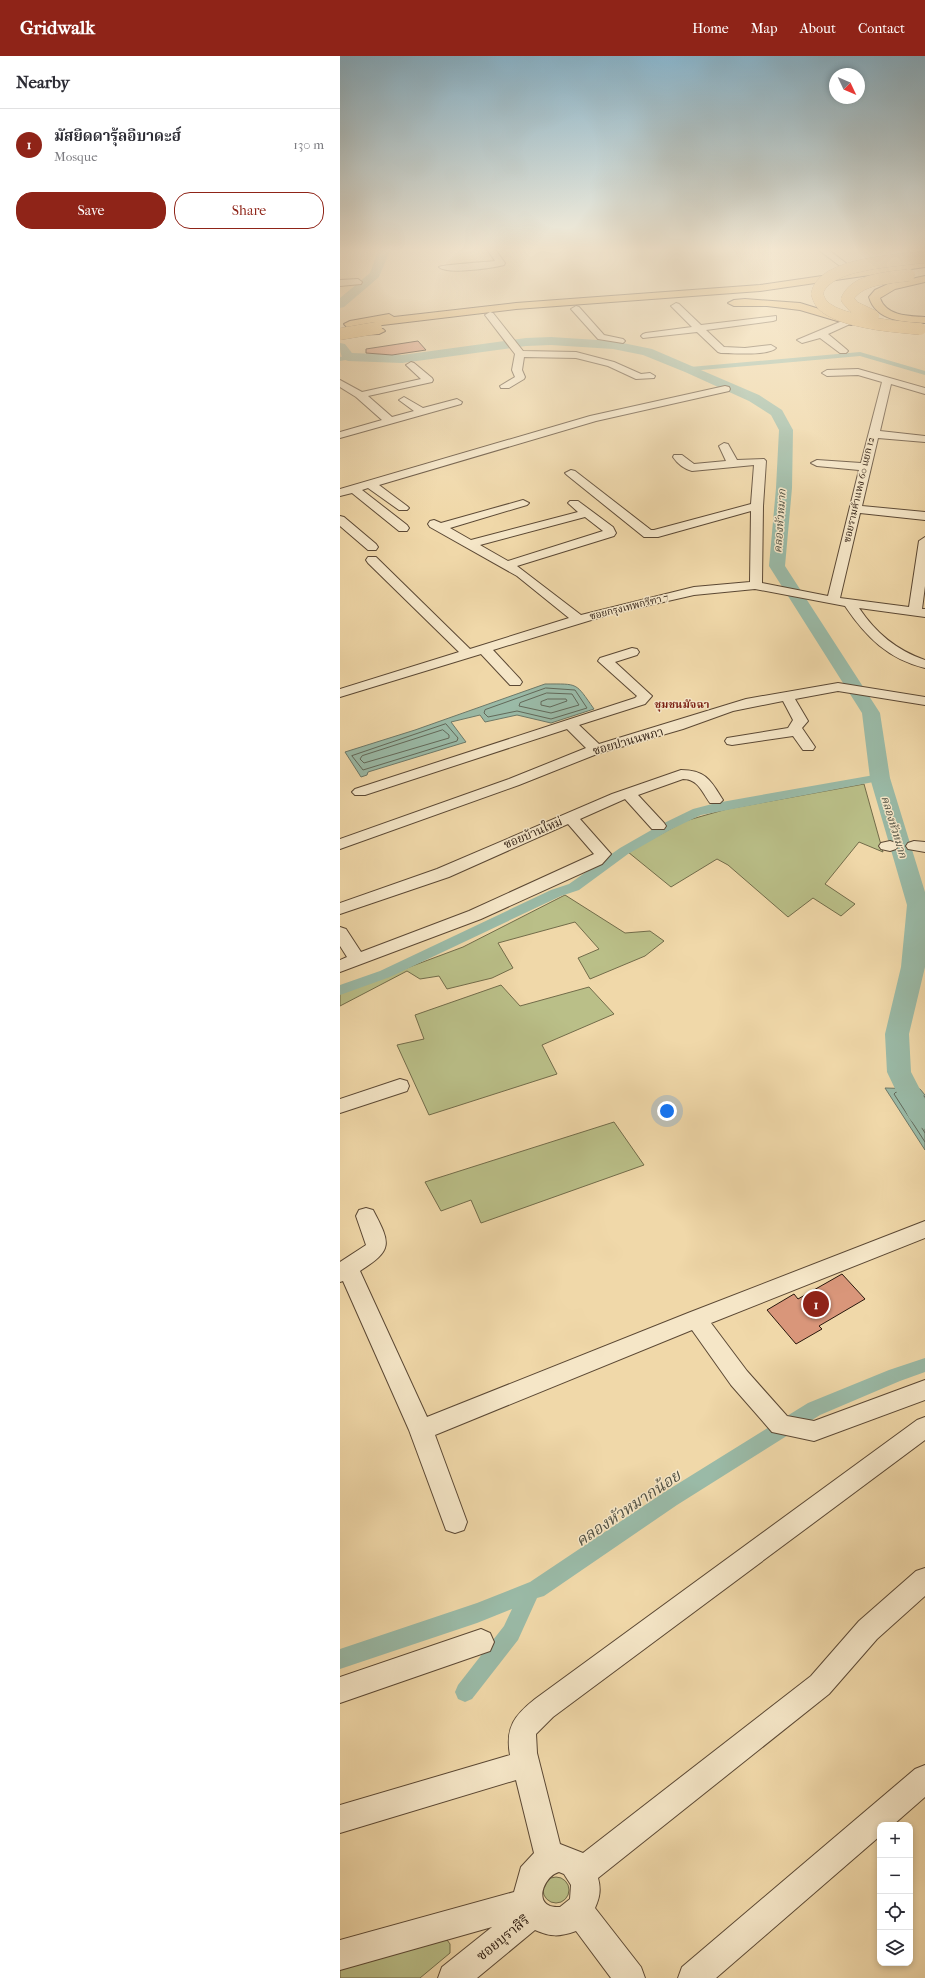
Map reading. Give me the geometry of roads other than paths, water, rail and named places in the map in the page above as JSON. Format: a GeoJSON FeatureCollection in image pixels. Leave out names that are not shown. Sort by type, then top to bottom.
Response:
{"type":"FeatureCollection","features":[{"type":"Feature","properties":{"kind":"street"},"geometry":{"type":"LineString","coordinates":[[506,338],[519,353],[576,355],[612,364],[640,377],[650,376]]}},
{"type":"Feature","properties":{"kind":"street"},"geometry":{"type":"LineString","coordinates":[[604,338],[620,341]]}},
{"type":"Feature","properties":{"kind":"street"},"geometry":{"type":"LineString","coordinates":[[709,338],[723,351],[745,351],[771,348]]}},
{"type":"Feature","properties":{"kind":"street"},"geometry":{"type":"LineString","coordinates":[[802,340],[809,338]]}},
{"type":"Feature","properties":{"kind":"street"},"geometry":{"type":"LineString","coordinates":[[826,338],[843,351]]}},
{"type":"Feature","properties":{"kind":"street"},"geometry":{"type":"LineString","coordinates":[[505,386],[518,380],[520,377],[517,370],[519,353]]}},
{"type":"Feature","properties":{"kind":"street"},"geometry":{"type":"LineString","coordinates":[[360,395],[428,380],[411,365]]}},
{"type":"Feature","properties":{"kind":"street"},"geometry":{"type":"LineString","coordinates":[[827,373],[852,371],[925,390]]}},
{"type":"Feature","properties":{"kind":"street","name":"ซอยรามคำแหง 60 แยก 12"},"geometry":{"type":"LineString","coordinates":[[827,600],[856,509],[866,462],[887,380]]}},
{"type":"Feature","properties":{"kind":"street"},"geometry":{"type":"LineString","coordinates":[[340,383],[360,395],[390,421]]}},
{"type":"Feature","properties":{"kind":"street"},"geometry":{"type":"LineString","coordinates":[[340,493],[594,418],[725,389]]}},
{"type":"Feature","properties":{"kind":"street"},"geometry":{"type":"LineString","coordinates":[[340,434],[390,421],[422,412],[454,403],[439,396],[408,402],[422,412]]}},
{"type":"Feature","properties":{"kind":"street"},"geometry":{"type":"LineString","coordinates":[[873,434],[925,439]]}},
{"type":"Feature","properties":{"kind":"street"},"geometry":{"type":"LineString","coordinates":[[724,446],[733,464]]}},
{"type":"Feature","properties":{"kind":"street"},"geometry":{"type":"LineString","coordinates":[[830,454],[833,456],[866,462]]}},
{"type":"Feature","properties":{"kind":"street"},"geometry":{"type":"LineString","coordinates":[[678,457],[692,468],[760,461],[757,506],[757,578],[755,585]]}},
{"type":"Feature","properties":{"kind":"street"},"geometry":{"type":"LineString","coordinates":[[817,463],[866,462]]}},
{"type":"Feature","properties":{"kind":"street"},"geometry":{"type":"LineString","coordinates":[[571,472],[648,534],[654,534],[757,506]]}},
{"type":"Feature","properties":{"kind":"street"},"geometry":{"type":"LineString","coordinates":[[370,484],[403,508]]}},
{"type":"Feature","properties":{"kind":"street"},"geometry":{"type":"LineString","coordinates":[[354,489],[403,528]]}},
{"type":"Feature","properties":{"kind":"street"},"geometry":{"type":"LineString","coordinates":[[507,565],[610,533],[609,530],[574,502]]}},
{"type":"Feature","properties":{"kind":"street"},"geometry":{"type":"LineString","coordinates":[[523,503],[437,526],[522,573],[579,620]]}},
{"type":"Feature","properties":{"kind":"street"},"geometry":{"type":"LineString","coordinates":[[856,509],[925,516]]}},
{"type":"Feature","properties":{"kind":"street"},"geometry":{"type":"LineString","coordinates":[[469,544],[587,513]]}},
{"type":"Feature","properties":{"kind":"street"},"geometry":{"type":"LineString","coordinates":[[342,523],[372,547]]}},
{"type":"Feature","properties":{"kind":"street"},"geometry":{"type":"LineString","coordinates":[[920,613],[925,541]]}},
{"type":"Feature","properties":{"kind":"street"},"geometry":{"type":"LineString","coordinates":[[372,560],[468,654]]}},
{"type":"Feature","properties":{"kind":"street","name":"ซอยกรุงเทพกรีฑา 7"},"geometry":{"type":"LineString","coordinates":[[340,693],[607,611],[694,591],[755,585],[850,604],[920,613]]}},
{"type":"Feature","properties":{"kind":"street"},"geometry":{"type":"LineString","coordinates":[[850,604],[866,629],[887,647],[925,664]]}},
{"type":"Feature","properties":{"kind":"street"},"geometry":{"type":"LineString","coordinates":[[484,649],[514,682]]}},
{"type":"Feature","properties":{"kind":"street"},"geometry":{"type":"LineString","coordinates":[[360,792],[644,699],[645,696],[605,661],[632,652]]}},
{"type":"Feature","properties":{"kind":"street","name":"ซอยปานนพภา"},"geometry":{"type":"LineString","coordinates":[[340,844],[596,750],[678,726],[728,708],[751,702],[838,687],[925,701]]}},
{"type":"Feature","properties":{"kind":"street"},"geometry":{"type":"LineString","coordinates":[[788,696],[801,721],[794,727],[808,747]]}},
{"type":"Feature","properties":{"kind":"street"},"geometry":{"type":"LineString","coordinates":[[570,724],[596,750]]}},
{"type":"Feature","properties":{"kind":"street"},"geometry":{"type":"LineString","coordinates":[[732,741],[797,731]]}},
{"type":"Feature","properties":{"kind":"street","name":"ซอยบ้านใหม่"},"geometry":{"type":"LineString","coordinates":[[340,909],[443,873],[628,792],[669,777],[691,773],[701,778],[715,800]]}},
{"type":"Feature","properties":{"kind":"street"},"geometry":{"type":"LineString","coordinates":[[628,792],[658,826]]}},
{"type":"Feature","properties":{"kind":"street"},"geometry":{"type":"LineString","coordinates":[[340,966],[475,915],[596,860],[603,854],[570,817]]}},
{"type":"Feature","properties":{"kind":"street"},"geometry":{"type":"LineString","coordinates":[[340,855],[395,836]]}},
{"type":"Feature","properties":{"kind":"street"},"geometry":{"type":"LineString","coordinates":[[340,932],[358,960]]}},
{"type":"Feature","properties":{"kind":"street"},"geometry":{"type":"LineString","coordinates":[[340,1106],[400,1086]]}},
{"type":"Feature","properties":{"kind":"street"},"geometry":{"type":"LineString","coordinates":[[366,1216],[376,1241],[376,1248],[370,1254],[344,1270],[421,1430],[455,1522]]}},
{"type":"Feature","properties":{"kind":"street"},"geometry":{"type":"LineString","coordinates":[[421,1430],[696,1319],[925,1229]]}},
{"type":"Feature","properties":{"kind":"street"},"geometry":{"type":"LineString","coordinates":[[696,1319],[739,1378],[780,1425],[814,1431],[925,1390]]}},
{"type":"Feature","properties":{"kind":"street"},"geometry":{"type":"LineString","coordinates":[[630,1978],[579,1911],[585,1901],[586,1891],[582,1872],[576,1865],[568,1860],[559,1858],[550,1860],[526,1764],[521,1737],[523,1727],[544,1708],[925,1427]]}},
{"type":"Feature","properties":{"kind":"street"},"geometry":{"type":"LineString","coordinates":[[582,1872],[820,1685],[868,1630],[925,1580]]}},
{"type":"Feature","properties":{"kind":"street"},"geometry":{"type":"LineString","coordinates":[[340,1690],[481,1642]]}},
{"type":"Feature","properties":{"kind":"street"},"geometry":{"type":"LineString","coordinates":[[340,1819],[450,1784],[526,1764]]}},
{"type":"Feature","properties":{"kind":"street"},"geometry":{"type":"LineString","coordinates":[[693,1978],[925,1779]]}},
{"type":"Feature","properties":{"kind":"street","name":"ซอยบุราสิริ"},"geometry":{"type":"LineString","coordinates":[[550,1860],[542,1864],[535,1871],[530,1880],[528,1891],[532,1907],[542,1919],[552,1923],[562,1922],[572,1918],[579,1911]]}},
{"type":"Feature","properties":{"kind":"street"},"geometry":{"type":"LineString","coordinates":[[340,1955],[532,1907]]}},
{"type":"Feature","properties":{"kind":"street","name":"ซอยบุราสิริ"},"geometry":{"type":"LineString","coordinates":[[453,1978],[532,1907]]}},
{"type":"Feature","properties":{"kind":"water"},"geometry":{"type":"Polygon","coordinates":[[[545,684],[564,684],[575,686],[594,709],[551,723],[517,715],[485,722],[480,715],[451,722],[466,742],[368,772],[367,775],[361,777],[345,752],[415,730],[545,684]]]}},
{"type":"Feature","properties":{"kind":"water"},"geometry":{"type":"Polygon","coordinates":[[[885,1088],[920,1089],[925,1095],[925,1150],[885,1088]]]}},
{"type":"Feature","properties":{"kind":"waterway","name":"คลองหัวหมาก"},"geometry":{"type":"LineString","coordinates":[[340,347],[348,357],[402,359],[526,342],[551,341],[613,345],[647,352],[690,369],[754,398],[777,413],[786,430],[784,488],[777,566],[871,713],[880,778],[918,905],[913,967],[897,1034],[899,1072],[918,1111],[925,1119]]}},
{"type":"Feature","properties":{"kind":"waterway"},"geometry":{"type":"LineString","coordinates":[[690,369],[860,354],[925,373]]}},
{"type":"Feature","properties":{"kind":"waterway","name":"คลองหัวหมาก"},"geometry":{"type":"LineString","coordinates":[[340,359],[348,357]]}},
{"type":"Feature","properties":{"kind":"waterway"},"geometry":{"type":"LineString","coordinates":[[340,990],[385,974],[556,893],[574,887],[624,851],[666,827],[697,812],[716,807],[880,778]]}},
{"type":"Feature","properties":{"kind":"waterway","name":"คลองหัวหมากน้อย"},"geometry":{"type":"LineString","coordinates":[[340,1659],[477,1613],[537,1589],[670,1499],[814,1409],[895,1375],[925,1365]]}},
{"type":"Feature","properties":{"kind":"waterway"},"geometry":{"type":"LineString","coordinates":[[465,1692],[511,1633],[530,1592]]}},
{"type":"Feature","properties":{"kind":"place","name":"มัสยิดดารุ้ลอิบาดะฮ์"},"geometry":{"type":"Point","coordinates":[816,1304]}},
{"type":"Feature","properties":{"kind":"district","name":"ชุมชนมัจฉา"},"geometry":{"type":"Point","coordinates":[682,704]}}]}
